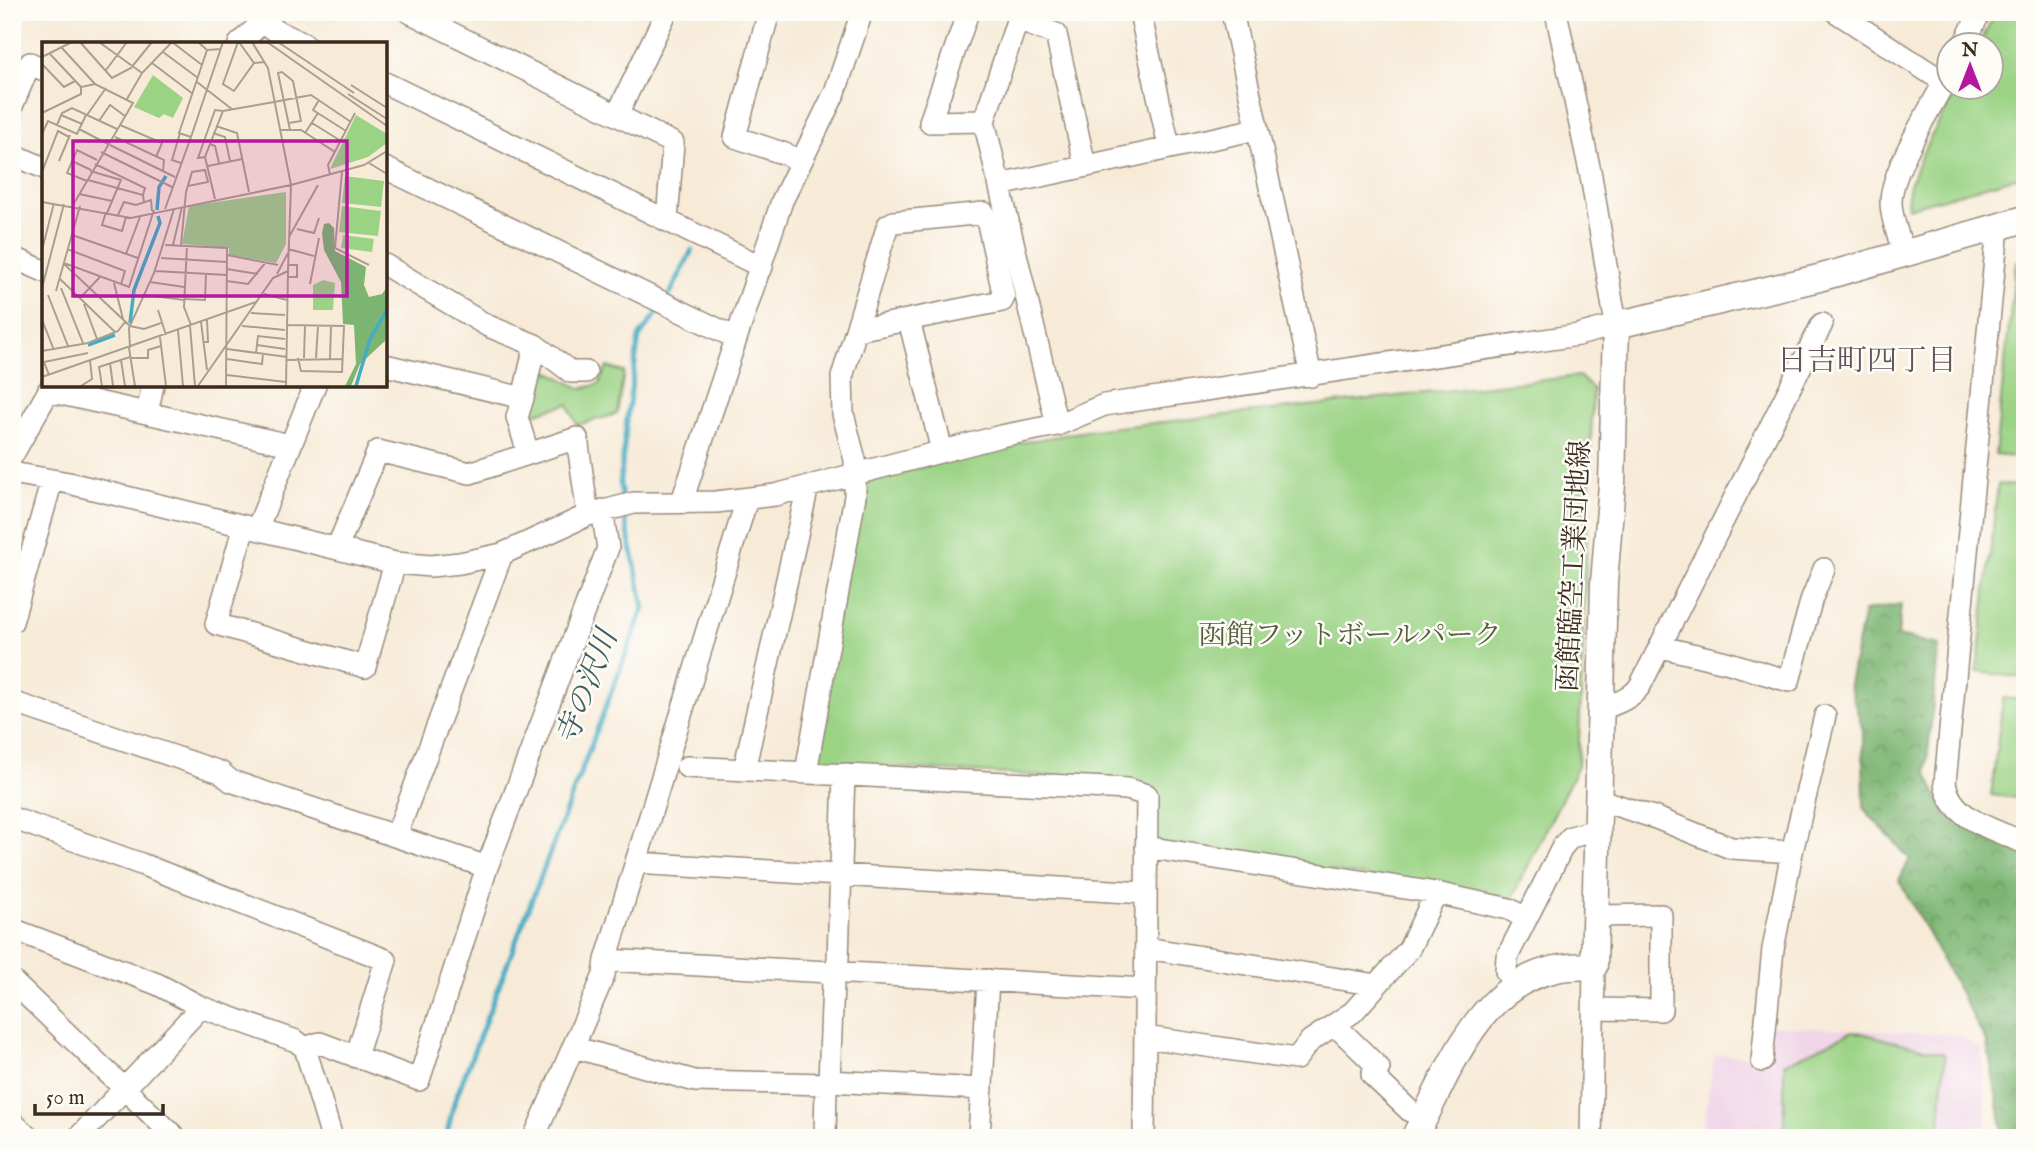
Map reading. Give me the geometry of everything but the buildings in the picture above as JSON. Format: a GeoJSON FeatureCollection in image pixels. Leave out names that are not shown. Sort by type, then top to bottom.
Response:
{"type":"FeatureCollection","features":[{"type":"Feature","properties":{"kind":"main road"},"geometry":{"type":"LineString","coordinates":[[1616,325],[1819,278],[2025,219]]}},
{"type":"Feature","properties":{"kind":"main road","name":"函館臨空工業団地線"},"geometry":{"type":"LineString","coordinates":[[1594,966],[1604,583],[1612,484],[1616,325]]}},
{"type":"Feature","properties":{"kind":"main road"},"geometry":{"type":"LineString","coordinates":[[1418,1129],[1457,1051],[1484,1013],[1514,987],[1537,974],[1556,968],[1594,966]]}},
{"type":"Feature","properties":{"kind":"street"},"geometry":{"type":"LineString","coordinates":[[409,12],[673,143],[667,221]]}},
{"type":"Feature","properties":{"kind":"street"},"geometry":{"type":"LineString","coordinates":[[617,115],[665,15],[660,12]]}},
{"type":"Feature","properties":{"kind":"street"},"geometry":{"type":"LineString","coordinates":[[769,12],[735,137],[788,155],[800,164]]}},
{"type":"Feature","properties":{"kind":"street"},"geometry":{"type":"LineString","coordinates":[[682,501],[782,201],[835,92],[862,12]]}},
{"type":"Feature","properties":{"kind":"street"},"geometry":{"type":"LineString","coordinates":[[968,12],[930,122],[984,121]]}},
{"type":"Feature","properties":{"kind":"street"},"geometry":{"type":"LineString","coordinates":[[1140,12],[1169,147]]}},
{"type":"Feature","properties":{"kind":"street"},"geometry":{"type":"LineString","coordinates":[[1232,12],[1311,376]]}},
{"type":"Feature","properties":{"kind":"street"},"geometry":{"type":"LineString","coordinates":[[12,473],[52,480],[395,563],[460,564],[502,554],[601,511],[634,503],[747,499],[775,495],[1001,436],[1057,425],[1104,405],[1578,335],[1616,325],[1591,176],[1556,12]]}},
{"type":"Feature","properties":{"kind":"street"},"geometry":{"type":"LineString","coordinates":[[1836,12],[1936,71]]}},
{"type":"Feature","properties":{"kind":"street"},"geometry":{"type":"LineString","coordinates":[[1970,32],[1980,12]]}},
{"type":"Feature","properties":{"kind":"street"},"geometry":{"type":"LineString","coordinates":[[1057,425],[984,121],[1018,16],[1056,34],[1085,166]]}},
{"type":"Feature","properties":{"kind":"street"},"geometry":{"type":"LineString","coordinates":[[241,42],[264,19],[301,42]]}},
{"type":"Feature","properties":{"kind":"street"},"geometry":{"type":"LineString","coordinates":[[12,106],[30,63],[42,69]]}},
{"type":"Feature","properties":{"kind":"street"},"geometry":{"type":"LineString","coordinates":[[387,84],[762,267]]}},
{"type":"Feature","properties":{"kind":"street"},"geometry":{"type":"LineString","coordinates":[[1904,254],[1894,219],[1892,190],[1936,98]]}},
{"type":"Feature","properties":{"kind":"street"},"geometry":{"type":"LineString","coordinates":[[1000,185],[1257,129]]}},
{"type":"Feature","properties":{"kind":"street"},"geometry":{"type":"LineString","coordinates":[[12,154],[42,167]]}},
{"type":"Feature","properties":{"kind":"street"},"geometry":{"type":"LineString","coordinates":[[387,169],[736,338]]}},
{"type":"Feature","properties":{"kind":"street"},"geometry":{"type":"LineString","coordinates":[[806,772],[855,496],[855,460],[843,414],[842,377],[888,225],[894,222],[984,213],[1004,297],[1002,301],[857,330]]}},
{"type":"Feature","properties":{"kind":"street"},"geometry":{"type":"LineString","coordinates":[[1998,227],[1945,783],[1947,793],[1959,811],[2025,843]]}},
{"type":"Feature","properties":{"kind":"street"},"geometry":{"type":"LineString","coordinates":[[12,257],[42,270]]}},
{"type":"Feature","properties":{"kind":"street"},"geometry":{"type":"LineString","coordinates":[[387,266],[488,326],[535,345],[571,372],[586,372]]}},
{"type":"Feature","properties":{"kind":"street"},"geometry":{"type":"LineString","coordinates":[[909,320],[942,451]]}},
{"type":"Feature","properties":{"kind":"street"},"geometry":{"type":"LineString","coordinates":[[1600,710],[1634,694],[1661,648],[1822,324]]}},
{"type":"Feature","properties":{"kind":"street"},"geometry":{"type":"LineString","coordinates":[[527,453],[517,417],[535,345]]}},
{"type":"Feature","properties":{"kind":"street"},"geometry":{"type":"LineString","coordinates":[[387,365],[523,398]]}},
{"type":"Feature","properties":{"kind":"street"},"geometry":{"type":"LineString","coordinates":[[147,413],[153,387]]}},
{"type":"Feature","properties":{"kind":"street"},"geometry":{"type":"LineString","coordinates":[[314,387],[250,528],[216,624],[365,667],[395,563]]}},
{"type":"Feature","properties":{"kind":"street"},"geometry":{"type":"LineString","coordinates":[[12,456],[50,388],[147,413],[290,444]]}},
{"type":"Feature","properties":{"kind":"street"},"geometry":{"type":"LineString","coordinates":[[305,1048],[320,1043],[419,1080],[487,867],[526,758],[608,548],[601,511],[577,438],[470,473],[378,451],[337,548]]}},
{"type":"Feature","properties":{"kind":"street"},"geometry":{"type":"LineString","coordinates":[[12,622],[52,480]]}},
{"type":"Feature","properties":{"kind":"street"},"geometry":{"type":"LineString","coordinates":[[744,769],[808,486]]}},
{"type":"Feature","properties":{"kind":"street"},"geometry":{"type":"LineString","coordinates":[[534,1138],[604,975],[606,960],[747,499]]}},
{"type":"Feature","properties":{"kind":"street"},"geometry":{"type":"LineString","coordinates":[[397,836],[502,554]]}},
{"type":"Feature","properties":{"kind":"street"},"geometry":{"type":"LineString","coordinates":[[1661,648],[1726,662],[1789,681],[1812,598],[1824,569]]}},
{"type":"Feature","properties":{"kind":"street"},"geometry":{"type":"LineString","coordinates":[[12,702],[220,772],[231,782],[487,867]]}},
{"type":"Feature","properties":{"kind":"street"},"geometry":{"type":"LineString","coordinates":[[1762,1061],[1773,949],[1792,852],[1825,716]]}},
{"type":"Feature","properties":{"kind":"street"},"geometry":{"type":"LineString","coordinates":[[687,767],[1127,789],[1147,795],[1144,1138]]}},
{"type":"Feature","properties":{"kind":"street"},"geometry":{"type":"LineString","coordinates":[[825,1138],[838,959],[844,774]]}},
{"type":"Feature","properties":{"kind":"street"},"geometry":{"type":"LineString","coordinates":[[1597,799],[1656,818],[1731,848],[1792,852]]}},
{"type":"Feature","properties":{"kind":"street"},"geometry":{"type":"LineString","coordinates":[[12,818],[141,864],[386,960],[356,1057]]}},
{"type":"Feature","properties":{"kind":"street"},"geometry":{"type":"LineString","coordinates":[[1514,987],[1506,971],[1507,957],[1563,846],[1571,836],[1597,830]]}},
{"type":"Feature","properties":{"kind":"street"},"geometry":{"type":"LineString","coordinates":[[1146,847],[1436,893],[1509,909],[1525,918]]}},
{"type":"Feature","properties":{"kind":"street"},"geometry":{"type":"LineString","coordinates":[[651,864],[1146,893]]}},
{"type":"Feature","properties":{"kind":"street"},"geometry":{"type":"LineString","coordinates":[[1145,1037],[1296,1059],[1310,1041],[1353,1012],[1409,949],[1436,893]]}},
{"type":"Feature","properties":{"kind":"street"},"geometry":{"type":"LineString","coordinates":[[1593,1009],[1661,1010],[1661,915],[1595,916]]}},
{"type":"Feature","properties":{"kind":"street"},"geometry":{"type":"LineString","coordinates":[[12,929],[157,984],[201,1007],[296,1041],[305,1048],[332,1138]]}},
{"type":"Feature","properties":{"kind":"street"},"geometry":{"type":"LineString","coordinates":[[1146,948],[1377,985]]}},
{"type":"Feature","properties":{"kind":"street"},"geometry":{"type":"LineString","coordinates":[[606,960],[1145,989]]}},
{"type":"Feature","properties":{"kind":"street"},"geometry":{"type":"LineString","coordinates":[[1591,1138],[1594,966]]}},
{"type":"Feature","properties":{"kind":"street"},"geometry":{"type":"LineString","coordinates":[[979,1138],[988,980]]}},
{"type":"Feature","properties":{"kind":"street"},"geometry":{"type":"LineString","coordinates":[[12,981],[176,1138]]}},
{"type":"Feature","properties":{"kind":"street"},"geometry":{"type":"LineString","coordinates":[[78,1138],[201,1007]]}},
{"type":"Feature","properties":{"kind":"street"},"geometry":{"type":"LineString","coordinates":[[1335,1025],[1378,1068],[1372,1075],[1418,1129]]}},
{"type":"Feature","properties":{"kind":"street"},"geometry":{"type":"LineString","coordinates":[[573,1047],[695,1081],[828,1082],[982,1089]]}},
{"type":"Feature","properties":{"kind":"street"},"geometry":{"type":"LineString","coordinates":[[12,1122],[29,1138]]}},
{"type":"Feature","properties":{"kind":"shaded area"},"geometry":{"type":"Polygon","coordinates":[[[1760,1025],[1956,1035],[1982,1049],[1987,1138],[1701,1138],[1715,1055],[1753,1056],[1760,1025]]]}},
{"type":"Feature","properties":{"kind":"green space"},"geometry":{"type":"Polygon","coordinates":[[[1996,12],[2025,12],[2025,175],[1908,208],[1911,181],[1917,165],[1950,102],[2006,102],[2006,32],[1986,32],[1996,12]]]}},
{"type":"Feature","properties":{"kind":"green space"},"geometry":{"type":"Polygon","coordinates":[[[2016,261],[2025,262],[2025,458],[1995,455],[2016,261]]]}},
{"type":"Feature","properties":{"kind":"green space"},"geometry":{"type":"Polygon","coordinates":[[[539,366],[581,389],[599,384],[607,367],[624,372],[617,414],[577,425],[568,404],[526,416],[539,366]]]}},
{"type":"Feature","properties":{"kind":"green space","name":"函館フットボールパーク"},"geometry":{"type":"Polygon","coordinates":[[[1579,376],[1593,389],[1578,766],[1511,900],[1161,843],[1156,837],[1156,788],[1129,781],[812,763],[860,483],[1008,445],[1091,430],[1579,376]]]}},
{"type":"Feature","properties":{"kind":"green space"},"geometry":{"type":"Polygon","coordinates":[[[1998,484],[2025,487],[2025,678],[1977,672],[1998,484]]]}},
{"type":"Feature","properties":{"kind":"green space"},"geometry":{"type":"Polygon","coordinates":[[[1901,604],[1898,636],[1939,645],[1926,772],[1946,815],[2025,854],[2025,1138],[2004,1138],[1987,1043],[1899,880],[1910,859],[1864,809],[1863,730],[1849,684],[1864,611],[1901,604]]]}},
{"type":"Feature","properties":{"kind":"green space"},"geometry":{"type":"Polygon","coordinates":[[[2003,698],[2025,700],[2025,799],[1991,795],[2003,698]]]}},
{"type":"Feature","properties":{"kind":"green space"},"geometry":{"type":"Polygon","coordinates":[[[1853,1031],[1945,1054],[1939,1138],[1784,1138],[1784,1064],[1853,1031]]]}},
{"type":"Feature","properties":{"kind":"waterway","name":"寺の沢川"},"geometry":{"type":"LineString","coordinates":[[667,300],[692,250]]}},
{"type":"Feature","properties":{"kind":"waterway","name":"寺の沢川"},"geometry":{"type":"LineString","coordinates":[[622,500],[620,483],[639,337],[661,308]]}},
{"type":"Feature","properties":{"kind":"waterway","name":"寺の沢川"},"geometry":{"type":"LineString","coordinates":[[446,1138],[454,1103],[644,607],[623,510]]}},
{"type":"Feature","properties":{"kind":"district","name":"日吉町四丁目"},"geometry":{"type":"Point","coordinates":[1867,362]}}]}
